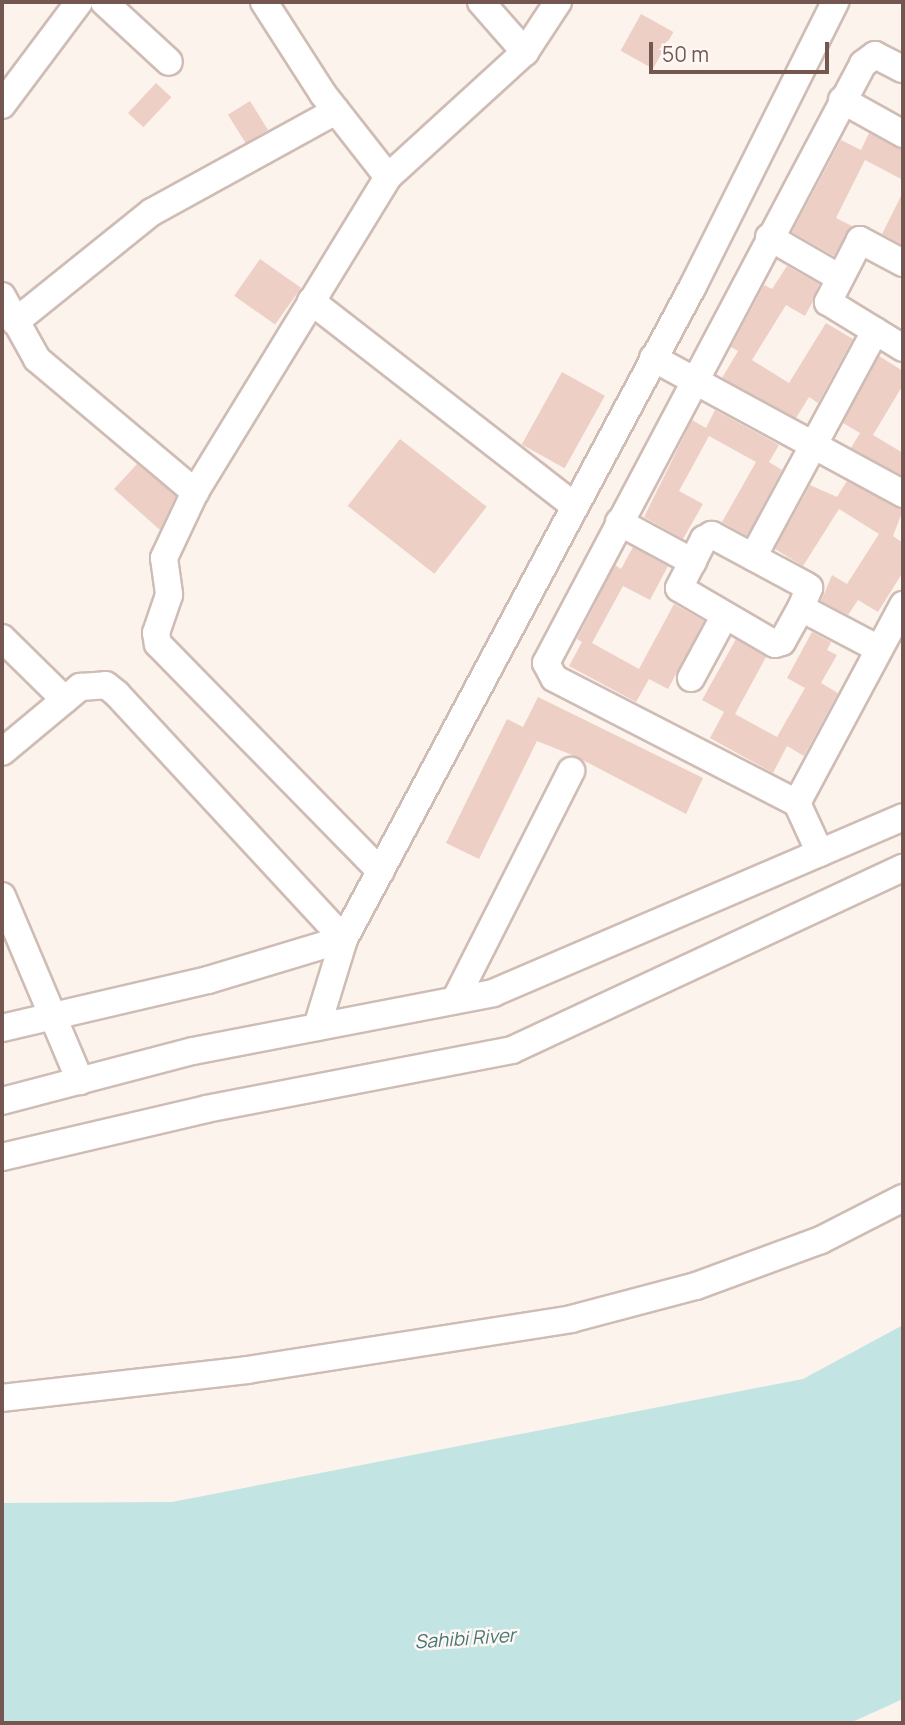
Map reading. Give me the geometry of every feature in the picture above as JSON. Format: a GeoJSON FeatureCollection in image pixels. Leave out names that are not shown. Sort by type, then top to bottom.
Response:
{"type":"FeatureCollection","features":[{"type":"Feature","properties":{"kind":"street"},"geometry":{"type":"LineString","coordinates":[[2,105],[79,2]]}},
{"type":"Feature","properties":{"kind":"street"},"geometry":{"type":"LineString","coordinates":[[104,2],[169,62]]}},
{"type":"Feature","properties":{"kind":"street"},"geometry":{"type":"LineString","coordinates":[[264,2],[336,111],[388,177]]}},
{"type":"Feature","properties":{"kind":"street"},"geometry":{"type":"LineString","coordinates":[[481,2],[525,52]]}},
{"type":"Feature","properties":{"kind":"street"},"geometry":{"type":"LineString","coordinates":[[380,871],[159,644],[156,633],[169,595],[164,558],[195,492],[388,177],[525,52],[558,2]]}},
{"type":"Feature","properties":{"kind":"street"},"geometry":{"type":"LineString","coordinates":[[317,1027],[344,939],[572,504],[653,359],[782,115],[835,2]]}},
{"type":"Feature","properties":{"kind":"street"},"geometry":{"type":"LineString","coordinates":[[820,853],[797,803],[548,673],[552,649],[842,100],[869,56],[875,55],[903,69]]}},
{"type":"Feature","properties":{"kind":"street"},"geometry":{"type":"LineString","coordinates":[[842,100],[903,134]]}},
{"type":"Feature","properties":{"kind":"street"},"geometry":{"type":"LineString","coordinates":[[15,322],[152,212],[336,111]]}},
{"type":"Feature","properties":{"kind":"street"},"geometry":{"type":"LineString","coordinates":[[769,237],[840,278]]}},
{"type":"Feature","properties":{"kind":"street"},"geometry":{"type":"LineString","coordinates":[[903,263],[860,240],[829,305],[903,348]]}},
{"type":"Feature","properties":{"kind":"street"},"geometry":{"type":"LineString","coordinates":[[2,296],[25,343],[51,373],[195,492]]}},
{"type":"Feature","properties":{"kind":"street"},"geometry":{"type":"LineString","coordinates":[[311,301],[572,504]]}},
{"type":"Feature","properties":{"kind":"street"},"geometry":{"type":"LineString","coordinates":[[753,557],[874,331]]}},
{"type":"Feature","properties":{"kind":"street"},"geometry":{"type":"LineString","coordinates":[[653,359],[903,494]]}},
{"type":"Feature","properties":{"kind":"street"},"geometry":{"type":"LineString","coordinates":[[619,522],[692,562]]}},
{"type":"Feature","properties":{"kind":"street"},"geometry":{"type":"LineString","coordinates":[[712,536],[809,588],[801,608],[778,644],[680,592],[692,562],[705,539],[712,536]]}},
{"type":"Feature","properties":{"kind":"street"},"geometry":{"type":"LineString","coordinates":[[797,803],[903,605]]}},
{"type":"Feature","properties":{"kind":"street"},"geometry":{"type":"LineString","coordinates":[[801,608],[879,649]]}},
{"type":"Feature","properties":{"kind":"street"},"geometry":{"type":"LineString","coordinates":[[691,678],[724,617]]}},
{"type":"Feature","properties":{"kind":"street"},"geometry":{"type":"LineString","coordinates":[[2,638],[65,700]]}},
{"type":"Feature","properties":{"kind":"street"},"geometry":{"type":"LineString","coordinates":[[2,752],[65,700],[91,683],[117,694],[344,939]]}},
{"type":"Feature","properties":{"kind":"street"},"geometry":{"type":"LineString","coordinates":[[455,1000],[571,771]]}},
{"type":"Feature","properties":{"kind":"street"},"geometry":{"type":"LineString","coordinates":[[2,1101],[193,1051],[494,993],[903,817]]}},
{"type":"Feature","properties":{"kind":"street"},"geometry":{"type":"LineString","coordinates":[[2,1157],[206,1109],[512,1050],[903,868]]}},
{"type":"Feature","properties":{"kind":"street"},"geometry":{"type":"LineString","coordinates":[[2,896],[80,1080]]}},
{"type":"Feature","properties":{"kind":"street"},"geometry":{"type":"LineString","coordinates":[[2,1028],[208,980],[344,939]]}},
{"type":"Feature","properties":{"kind":"street"},"geometry":{"type":"LineString","coordinates":[[2,1398],[247,1370],[571,1319],[696,1286],[808,1245],[903,1198]]}},
{"type":"Feature","properties":{"kind":"water","name":"Sahibi River"},"geometry":{"type":"Polygon","coordinates":[[[903,1325],[903,1699],[850,1723],[2,1723],[2,1503],[172,1502],[803,1379],[903,1325]]]}},
{"type":"Feature","properties":{"kind":"building"},"geometry":{"type":"Polygon","coordinates":[[[641,14],[673,32],[653,69],[621,51],[641,14]]]}},
{"type":"Feature","properties":{"kind":"building"},"geometry":{"type":"Polygon","coordinates":[[[156,83],[171,97],[143,127],[128,113],[156,83]]]}},
{"type":"Feature","properties":{"kind":"building"},"geometry":{"type":"Polygon","coordinates":[[[250,101],[268,130],[246,144],[228,115],[250,101]]]}},
{"type":"Feature","properties":{"kind":"building"},"geometry":{"type":"Polygon","coordinates":[[[869,133],[903,150],[903,180],[865,160],[836,218],[852,226],[834,256],[792,232],[841,140],[861,150],[869,133]]]}},
{"type":"Feature","properties":{"kind":"building"},"geometry":{"type":"Polygon","coordinates":[[[903,192],[903,245],[882,234],[903,192]]]}},
{"type":"Feature","properties":{"kind":"building"},"geometry":{"type":"Polygon","coordinates":[[[260,259],[301,288],[275,325],[234,296],[260,259]]]}},
{"type":"Feature","properties":{"kind":"building"},"geometry":{"type":"Polygon","coordinates":[[[787,266],[819,284],[812,303],[805,316],[786,305],[752,360],[789,383],[826,323],[853,339],[818,403],[809,397],[796,418],[722,378],[738,351],[731,347],[764,285],[772,289],[787,266]]]}},
{"type":"Feature","properties":{"kind":"building"},"geometry":{"type":"Polygon","coordinates":[[[879,356],[903,371],[903,385],[873,435],[903,453],[903,476],[851,448],[860,433],[843,423],[879,356]]]}},
{"type":"Feature","properties":{"kind":"building"},"geometry":{"type":"Polygon","coordinates":[[[562,372],[605,396],[565,468],[522,445],[562,372]]]}},
{"type":"Feature","properties":{"kind":"building"},"geometry":{"type":"Polygon","coordinates":[[[715,410],[779,445],[769,462],[782,470],[747,536],[722,522],[756,462],[709,436],[679,491],[703,504],[683,539],[644,517],[692,420],[706,428],[715,410]]]}},
{"type":"Feature","properties":{"kind":"building"},"geometry":{"type":"Polygon","coordinates":[[[400,439],[487,507],[434,574],[348,506],[400,439]]]}},
{"type":"Feature","properties":{"kind":"building"},"geometry":{"type":"Polygon","coordinates":[[[137,464],[176,496],[160,530],[114,489],[137,464]]]}},
{"type":"Feature","properties":{"kind":"building"},"geometry":{"type":"Polygon","coordinates":[[[847,481],[903,510],[893,536],[903,543],[903,572],[878,612],[858,600],[848,615],[821,601],[832,575],[847,584],[879,534],[839,509],[803,566],[775,549],[810,485],[837,497],[847,481]]]}},
{"type":"Feature","properties":{"kind":"building"},"geometry":{"type":"Polygon","coordinates":[[[633,547],[668,566],[650,600],[623,586],[592,643],[639,669],[674,604],[704,621],[668,689],[649,679],[636,702],[569,666],[582,642],[577,639],[615,565],[621,569],[633,547]]]}},
{"type":"Feature","properties":{"kind":"building"},"geometry":{"type":"Polygon","coordinates":[[[812,632],[831,642],[827,650],[837,655],[821,683],[838,693],[804,756],[787,746],[773,773],[710,738],[724,712],[702,700],[736,639],[766,657],[735,714],[777,737],[805,688],[787,678],[812,632]]]}},
{"type":"Feature","properties":{"kind":"building"},"geometry":{"type":"Polygon","coordinates":[[[538,697],[703,778],[686,814],[577,757],[537,741],[479,859],[446,843],[507,719],[523,727],[538,697]]]}}]}
